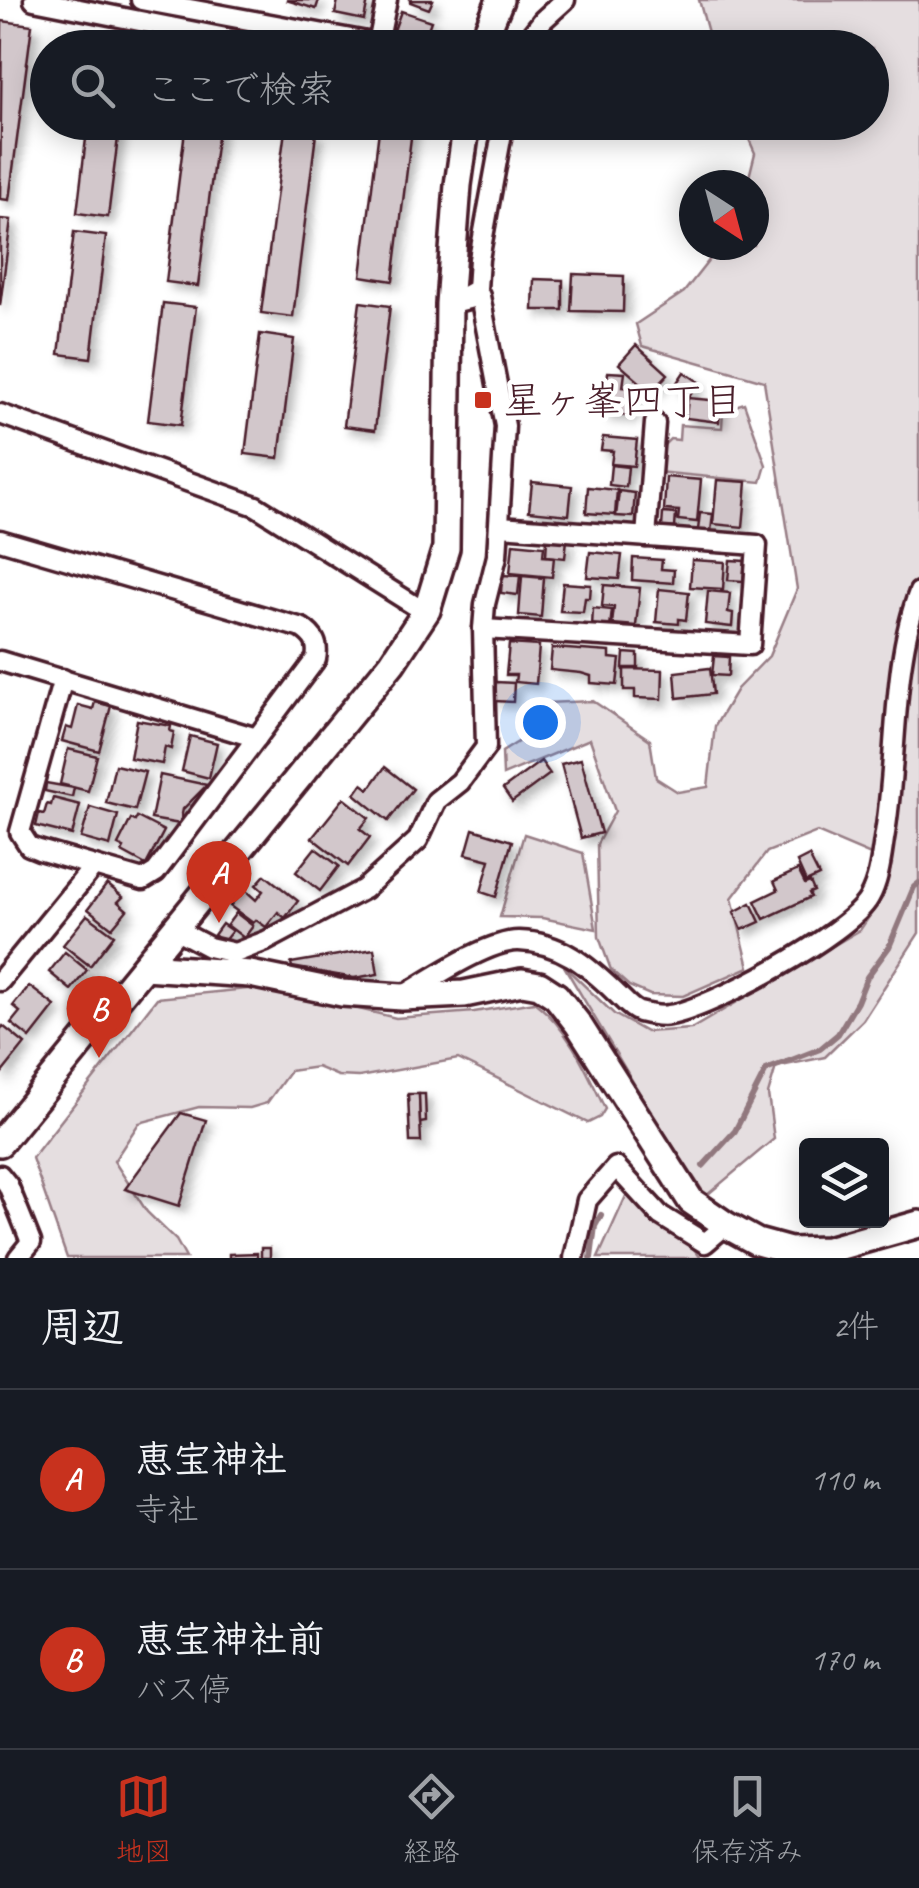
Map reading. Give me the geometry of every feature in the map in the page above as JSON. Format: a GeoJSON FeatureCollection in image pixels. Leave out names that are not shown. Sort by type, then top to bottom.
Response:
{"type":"FeatureCollection","features":[{"type":"Feature","properties":{"kind":"street"},"geometry":{"type":"LineString","coordinates":[[34,0],[185,30]]}},
{"type":"Feature","properties":{"kind":"street"},"geometry":{"type":"LineString","coordinates":[[141,0],[303,30]]}},
{"type":"Feature","properties":{"kind":"street"},"geometry":{"type":"LineString","coordinates":[[250,20],[258,0]]}},
{"type":"Feature","properties":{"kind":"street"},"geometry":{"type":"LineString","coordinates":[[381,30],[387,0]]}},
{"type":"Feature","properties":{"kind":"street"},"geometry":{"type":"LineString","coordinates":[[488,30],[500,0]]}},
{"type":"Feature","properties":{"kind":"street"},"geometry":{"type":"LineString","coordinates":[[534,30],[565,0]]}},
{"type":"Feature","properties":{"kind":"street"},"geometry":{"type":"LineString","coordinates":[[0,1143],[392,663],[425,612],[446,548],[449,304],[464,140]]}},
{"type":"Feature","properties":{"kind":"street"},"geometry":{"type":"LineString","coordinates":[[449,304],[477,288],[501,140]]}},
{"type":"Feature","properties":{"kind":"street"},"geometry":{"type":"LineString","coordinates":[[175,929],[210,948],[235,953],[266,941],[364,889],[418,840],[436,801],[460,782],[486,747],[483,629],[500,526],[505,426],[480,296],[449,304]]}},
{"type":"Feature","properties":{"kind":"street"},"geometry":{"type":"LineString","coordinates":[[0,414],[256,506],[425,612]]}},
{"type":"Feature","properties":{"kind":"street"},"geometry":{"type":"LineString","coordinates":[[646,537],[655,424]]}},
{"type":"Feature","properties":{"kind":"street"},"geometry":{"type":"LineString","coordinates":[[483,629],[750,645],[758,545],[500,526]]}},
{"type":"Feature","properties":{"kind":"street"},"geometry":{"type":"LineString","coordinates":[[0,540],[302,628],[311,634],[318,650],[316,659],[150,878],[142,880],[38,850],[29,846],[20,832],[62,680]]}},
{"type":"Feature","properties":{"kind":"street"},"geometry":{"type":"LineString","coordinates":[[402,996],[512,940],[540,942],[565,950],[636,1011],[666,1016],[754,979],[834,933],[869,898],[879,872],[908,628],[919,592]]}},
{"type":"Feature","properties":{"kind":"street"},"geometry":{"type":"LineString","coordinates":[[0,661],[256,738]]}},
{"type":"Feature","properties":{"kind":"street"},"geometry":{"type":"LineString","coordinates":[[0,981],[94,866]]}},
{"type":"Feature","properties":{"kind":"street"},"geometry":{"type":"LineString","coordinates":[[144,967],[250,974],[342,992],[402,996],[464,994],[522,982],[539,985],[556,996],[578,1024],[691,1201],[726,1226],[757,1242],[809,1250],[842,1247],[919,1224]]}},
{"type":"Feature","properties":{"kind":"street"},"geometry":{"type":"LineString","coordinates":[[574,1258],[587,1200],[616,1167],[660,1215],[705,1243],[726,1226]]}},
{"type":"Feature","properties":{"kind":"street"},"geometry":{"type":"LineString","coordinates":[[0,1175],[8,1184],[31,1242],[18,1258]]}},
{"type":"Feature","properties":{"kind":"shaded area"},"geometry":{"type":"Polygon","coordinates":[[[699,0],[919,0],[919,933],[863,1020],[825,1057],[776,1067],[768,1094],[774,1139],[706,1196],[564,966],[614,1014],[646,1032],[691,1029],[860,930],[882,898],[892,864],[817,832],[767,852],[732,898],[749,967],[683,996],[650,995],[629,986],[611,970],[599,937],[597,844],[615,811],[590,739],[503,775],[502,752],[529,735],[545,703],[593,701],[650,740],[656,778],[678,792],[708,787],[715,726],[737,689],[769,656],[797,589],[764,381],[642,346],[636,324],[684,292],[709,260],[769,260],[769,170],[751,170],[755,153],[749,140],[889,140],[889,30],[707,30],[699,0]]]}},
{"type":"Feature","properties":{"kind":"shaded area"},"geometry":{"type":"Polygon","coordinates":[[[744,403],[766,465],[761,482],[657,472],[659,450],[670,439],[679,440],[680,425],[722,428],[723,410],[744,403]]]}},
{"type":"Feature","properties":{"kind":"shaded area"},"geometry":{"type":"Polygon","coordinates":[[[524,834],[583,853],[596,929],[542,918],[500,917],[524,834]]]}},
{"type":"Feature","properties":{"kind":"shaded area"},"geometry":{"type":"Polygon","coordinates":[[[268,987],[396,1018],[474,1012],[534,1002],[567,1037],[605,1109],[588,1123],[458,1059],[359,1077],[338,1076],[317,1067],[290,1071],[267,1103],[250,1108],[199,1107],[139,1123],[114,1161],[147,1212],[176,1240],[186,1258],[67,1258],[32,1158],[157,998],[268,987]]]}},
{"type":"Feature","properties":{"kind":"shaded area"},"geometry":{"type":"Polygon","coordinates":[[[635,1176],[701,1258],[598,1258],[635,1176]]]}},
{"type":"Feature","properties":{"kind":"building"},"geometry":{"type":"Polygon","coordinates":[[[286,0],[319,0],[316,9],[286,0]]]}},
{"type":"Feature","properties":{"kind":"building"},"geometry":{"type":"Polygon","coordinates":[[[338,0],[368,0],[364,20],[335,14],[338,0]]]}},
{"type":"Feature","properties":{"kind":"building"},"geometry":{"type":"Polygon","coordinates":[[[410,0],[433,0],[429,9],[410,0]]]}},
{"type":"Feature","properties":{"kind":"building"},"geometry":{"type":"Polygon","coordinates":[[[401,11],[431,21],[428,30],[394,30],[401,11]]]}},
{"type":"Feature","properties":{"kind":"building"},"geometry":{"type":"Polygon","coordinates":[[[2,21],[32,25],[9,200],[0,199],[2,21]]]}},
{"type":"Feature","properties":{"kind":"building"},"geometry":{"type":"Polygon","coordinates":[[[86,140],[118,140],[108,217],[77,213],[86,140]]]}},
{"type":"Feature","properties":{"kind":"building"},"geometry":{"type":"Polygon","coordinates":[[[184,140],[217,140],[198,286],[166,282],[184,140]]]}},
{"type":"Feature","properties":{"kind":"building"},"geometry":{"type":"Polygon","coordinates":[[[284,140],[315,140],[293,317],[261,313],[284,140]]]}},
{"type":"Feature","properties":{"kind":"building"},"geometry":{"type":"Polygon","coordinates":[[[378,140],[411,140],[393,281],[361,276],[378,140]]]}},
{"type":"Feature","properties":{"kind":"building"},"geometry":{"type":"Polygon","coordinates":[[[0,219],[11,220],[0,306],[0,219]]]}},
{"type":"Feature","properties":{"kind":"building"},"geometry":{"type":"Polygon","coordinates":[[[74,232],[106,236],[91,358],[59,354],[74,232]]]}},
{"type":"Feature","properties":{"kind":"building"},"geometry":{"type":"Polygon","coordinates":[[[573,274],[624,276],[623,312],[571,311],[573,274]]]}},
{"type":"Feature","properties":{"kind":"building"},"geometry":{"type":"Polygon","coordinates":[[[534,279],[563,280],[563,310],[533,310],[534,279]]]}},
{"type":"Feature","properties":{"kind":"building"},"geometry":{"type":"Polygon","coordinates":[[[360,302],[390,306],[375,430],[344,426],[360,302]]]}},
{"type":"Feature","properties":{"kind":"building"},"geometry":{"type":"Polygon","coordinates":[[[163,303],[196,307],[181,425],[148,421],[163,303]]]}},
{"type":"Feature","properties":{"kind":"building"},"geometry":{"type":"Polygon","coordinates":[[[260,334],[294,339],[279,458],[245,454],[260,334]]]}},
{"type":"Feature","properties":{"kind":"building"},"geometry":{"type":"Polygon","coordinates":[[[636,345],[668,374],[651,392],[619,364],[636,345]]]}},
{"type":"Feature","properties":{"kind":"building"},"geometry":{"type":"Polygon","coordinates":[[[608,372],[625,373],[623,387],[635,388],[632,416],[604,414],[608,372]]]}},
{"type":"Feature","properties":{"kind":"building"},"geometry":{"type":"Polygon","coordinates":[[[684,372],[699,382],[689,397],[674,387],[684,372]]]}},
{"type":"Feature","properties":{"kind":"building"},"geometry":{"type":"Polygon","coordinates":[[[688,398],[721,401],[719,422],[686,418],[688,398]]]}},
{"type":"Feature","properties":{"kind":"building"},"geometry":{"type":"Polygon","coordinates":[[[603,437],[637,440],[634,466],[611,464],[613,451],[601,450],[603,437]]]}},
{"type":"Feature","properties":{"kind":"building"},"geometry":{"type":"Polygon","coordinates":[[[611,465],[628,467],[626,487],[609,485],[611,465]]]}},
{"type":"Feature","properties":{"kind":"building"},"geometry":{"type":"Polygon","coordinates":[[[666,477],[701,480],[697,522],[678,520],[679,511],[664,510],[666,477]]]}},
{"type":"Feature","properties":{"kind":"building"},"geometry":{"type":"Polygon","coordinates":[[[717,480],[747,482],[743,527],[713,524],[717,480]]]}},
{"type":"Feature","properties":{"kind":"building"},"geometry":{"type":"Polygon","coordinates":[[[532,482],[572,486],[569,515],[529,511],[532,482]]]}},
{"type":"Feature","properties":{"kind":"building"},"geometry":{"type":"Polygon","coordinates":[[[588,487],[617,490],[615,515],[586,513],[588,487]]]}},
{"type":"Feature","properties":{"kind":"building"},"geometry":{"type":"Polygon","coordinates":[[[619,491],[635,493],[633,517],[616,516],[619,491]]]}},
{"type":"Feature","properties":{"kind":"building"},"geometry":{"type":"Polygon","coordinates":[[[663,513],[676,514],[675,528],[662,527],[663,513]]]}},
{"type":"Feature","properties":{"kind":"building"},"geometry":{"type":"Polygon","coordinates":[[[700,513],[713,514],[711,532],[698,530],[700,513]]]}},
{"type":"Feature","properties":{"kind":"building"},"geometry":{"type":"Polygon","coordinates":[[[547,538],[567,540],[565,558],[546,556],[547,538]]]}},
{"type":"Feature","properties":{"kind":"building"},"geometry":{"type":"Polygon","coordinates":[[[513,543],[544,546],[543,556],[554,557],[552,577],[510,573],[513,543]]]}},
{"type":"Feature","properties":{"kind":"building"},"geometry":{"type":"Polygon","coordinates":[[[590,552],[622,555],[619,579],[587,577],[590,552]]]}},
{"type":"Feature","properties":{"kind":"building"},"geometry":{"type":"Polygon","coordinates":[[[633,558],[662,560],[661,569],[674,570],[673,583],[632,580],[633,558]]]}},
{"type":"Feature","properties":{"kind":"building"},"geometry":{"type":"Polygon","coordinates":[[[692,560],[725,562],[723,589],[690,587],[692,560]]]}},
{"type":"Feature","properties":{"kind":"building"},"geometry":{"type":"Polygon","coordinates":[[[730,560],[745,561],[743,581],[728,580],[730,560]]]}},
{"type":"Feature","properties":{"kind":"building"},"geometry":{"type":"Polygon","coordinates":[[[502,575],[520,576],[518,595],[501,593],[502,575]]]}},
{"type":"Feature","properties":{"kind":"building"},"geometry":{"type":"Polygon","coordinates":[[[522,576],[544,578],[541,617],[519,615],[522,576]]]}},
{"type":"Feature","properties":{"kind":"building"},"geometry":{"type":"Polygon","coordinates":[[[563,583],[591,585],[583,612],[560,611],[563,583]]]}},
{"type":"Feature","properties":{"kind":"building"},"geometry":{"type":"Polygon","coordinates":[[[604,585],[640,588],[636,626],[612,624],[614,607],[602,606],[604,585]]]}},
{"type":"Feature","properties":{"kind":"building"},"geometry":{"type":"Polygon","coordinates":[[[659,589],[689,592],[686,620],[679,619],[679,624],[656,622],[659,589]]]}},
{"type":"Feature","properties":{"kind":"building"},"geometry":{"type":"Polygon","coordinates":[[[708,591],[730,593],[728,612],[733,613],[732,627],[705,624],[708,591]]]}},
{"type":"Feature","properties":{"kind":"building"},"geometry":{"type":"Polygon","coordinates":[[[593,608],[612,610],[610,628],[592,627],[593,608]]]}},
{"type":"Feature","properties":{"kind":"building"},"geometry":{"type":"Polygon","coordinates":[[[509,644],[539,646],[536,684],[515,682],[516,675],[506,675],[509,644]]]}},
{"type":"Feature","properties":{"kind":"building"},"geometry":{"type":"Polygon","coordinates":[[[552,648],[610,652],[610,658],[620,659],[617,685],[591,683],[591,676],[581,673],[550,670],[552,648]]]}},
{"type":"Feature","properties":{"kind":"building"},"geometry":{"type":"Polygon","coordinates":[[[624,653],[638,654],[638,668],[623,668],[624,653]]]}},
{"type":"Feature","properties":{"kind":"building"},"geometry":{"type":"Polygon","coordinates":[[[714,656],[729,657],[728,676],[712,675],[714,656]]]}},
{"type":"Feature","properties":{"kind":"building"},"geometry":{"type":"Polygon","coordinates":[[[710,668],[713,694],[677,698],[675,672],[710,668]]]}},
{"type":"Feature","properties":{"kind":"building"},"geometry":{"type":"Polygon","coordinates":[[[624,669],[663,670],[662,699],[635,698],[635,690],[624,690],[624,669]]]}},
{"type":"Feature","properties":{"kind":"building"},"geometry":{"type":"Polygon","coordinates":[[[496,682],[514,683],[513,702],[495,701],[496,682]]]}},
{"type":"Feature","properties":{"kind":"building"},"geometry":{"type":"Polygon","coordinates":[[[95,702],[111,706],[99,751],[62,741],[66,727],[72,729],[78,705],[93,709],[95,702]]]}},
{"type":"Feature","properties":{"kind":"building"},"geometry":{"type":"Polygon","coordinates":[[[137,720],[171,726],[171,749],[165,747],[162,764],[130,758],[137,720]]]}},
{"type":"Feature","properties":{"kind":"building"},"geometry":{"type":"Polygon","coordinates":[[[190,736],[217,743],[209,778],[182,771],[190,736]]]}},
{"type":"Feature","properties":{"kind":"building"},"geometry":{"type":"Polygon","coordinates":[[[68,749],[97,756],[88,791],[60,784],[68,749]]]}},
{"type":"Feature","properties":{"kind":"building"},"geometry":{"type":"Polygon","coordinates":[[[581,759],[601,833],[581,838],[561,764],[581,759]]]}},
{"type":"Feature","properties":{"kind":"building"},"geometry":{"type":"Polygon","coordinates":[[[541,761],[550,774],[512,802],[503,789],[541,761]]]}},
{"type":"Feature","properties":{"kind":"building"},"geometry":{"type":"Polygon","coordinates":[[[115,765],[145,772],[135,810],[106,803],[115,765]]]}},
{"type":"Feature","properties":{"kind":"building"},"geometry":{"type":"Polygon","coordinates":[[[385,767],[413,789],[388,821],[355,794],[362,784],[369,789],[385,767]]]}},
{"type":"Feature","properties":{"kind":"building"},"geometry":{"type":"Polygon","coordinates":[[[160,775],[207,785],[183,809],[180,824],[151,819],[160,775]]]}},
{"type":"Feature","properties":{"kind":"building"},"geometry":{"type":"Polygon","coordinates":[[[46,783],[74,788],[72,797],[45,791],[46,783]]]}},
{"type":"Feature","properties":{"kind":"building"},"geometry":{"type":"Polygon","coordinates":[[[53,798],[80,805],[72,835],[36,826],[39,813],[44,814],[53,798]]]}},
{"type":"Feature","properties":{"kind":"building"},"geometry":{"type":"Polygon","coordinates":[[[344,798],[369,818],[360,829],[370,837],[348,866],[312,838],[344,798]]]}},
{"type":"Feature","properties":{"kind":"building"},"geometry":{"type":"Polygon","coordinates":[[[90,807],[118,815],[110,846],[81,838],[90,807]]]}},
{"type":"Feature","properties":{"kind":"building"},"geometry":{"type":"Polygon","coordinates":[[[137,817],[164,831],[146,865],[122,852],[124,848],[118,845],[131,819],[135,821],[137,817]]]}},
{"type":"Feature","properties":{"kind":"building"},"geometry":{"type":"Polygon","coordinates":[[[473,829],[512,841],[496,897],[481,892],[490,860],[466,854],[473,829]]]}},
{"type":"Feature","properties":{"kind":"building"},"geometry":{"type":"Polygon","coordinates":[[[315,848],[339,866],[320,891],[296,872],[315,848]]]}},
{"type":"Feature","properties":{"kind":"building"},"geometry":{"type":"Polygon","coordinates":[[[809,856],[819,876],[806,882],[797,862],[809,856]]]}},
{"type":"Feature","properties":{"kind":"building"},"geometry":{"type":"Polygon","coordinates":[[[798,870],[805,884],[810,882],[814,891],[809,893],[811,897],[764,919],[755,901],[778,890],[774,881],[798,870]]]}},
{"type":"Feature","properties":{"kind":"building"},"geometry":{"type":"Polygon","coordinates":[[[265,875],[298,901],[285,918],[278,912],[266,927],[256,920],[253,923],[230,906],[244,889],[256,900],[263,891],[256,885],[265,875]]]}},
{"type":"Feature","properties":{"kind":"building"},"geometry":{"type":"Polygon","coordinates":[[[107,884],[123,897],[118,902],[127,910],[112,928],[88,909],[107,884]]]}},
{"type":"Feature","properties":{"kind":"building"},"geometry":{"type":"Polygon","coordinates":[[[751,903],[760,922],[742,930],[734,912],[751,903]]]}},
{"type":"Feature","properties":{"kind":"building"},"geometry":{"type":"Polygon","coordinates":[[[236,913],[253,926],[244,938],[227,925],[236,913]]]}},
{"type":"Feature","properties":{"kind":"building"},"geometry":{"type":"Polygon","coordinates":[[[87,915],[114,935],[90,966],[63,945],[87,915]]]}},
{"type":"Feature","properties":{"kind":"building"},"geometry":{"type":"Polygon","coordinates":[[[222,924],[232,931],[223,942],[214,935],[222,924]]]}},
{"type":"Feature","properties":{"kind":"building"},"geometry":{"type":"Polygon","coordinates":[[[374,949],[378,974],[354,978],[292,967],[291,963],[374,949]]]}},
{"type":"Feature","properties":{"kind":"building"},"geometry":{"type":"Polygon","coordinates":[[[65,952],[87,970],[71,990],[49,972],[65,952]]]}},
{"type":"Feature","properties":{"kind":"building"},"geometry":{"type":"Polygon","coordinates":[[[29,986],[55,1006],[30,1038],[11,1023],[20,1012],[13,1006],[29,986]]]}},
{"type":"Feature","properties":{"kind":"building"},"geometry":{"type":"Polygon","coordinates":[[[3,1026],[25,1044],[1,1074],[0,1030],[3,1026]]]}},
{"type":"Feature","properties":{"kind":"building"},"geometry":{"type":"Polygon","coordinates":[[[408,1094],[419,1094],[421,1142],[410,1142],[408,1094]]]}},
{"type":"Feature","properties":{"kind":"building"},"geometry":{"type":"Polygon","coordinates":[[[419,1094],[425,1094],[426,1122],[420,1123],[419,1094]]]}},
{"type":"Feature","properties":{"kind":"building"},"geometry":{"type":"Polygon","coordinates":[[[181,1113],[206,1120],[179,1206],[125,1189],[181,1113]]]}},
{"type":"Feature","properties":{"kind":"building"},"geometry":{"type":"Polygon","coordinates":[[[261,1248],[270,1248],[270,1258],[261,1258],[261,1248]]]}},
{"type":"Feature","properties":{"kind":"building"},"geometry":{"type":"Polygon","coordinates":[[[257,1253],[257,1258],[229,1258],[229,1254],[257,1253]]]}},
{"type":"Feature","properties":{"kind":"waterway"},"geometry":{"type":"LineString","coordinates":[[703,1166],[735,1131],[766,1070],[820,1049],[838,1034],[867,977],[889,947],[919,883]]}},
{"type":"Feature","properties":{"kind":"waterway"},"geometry":{"type":"LineString","coordinates":[[591,1258],[595,1226],[601,1215]]}},
{"type":"Feature","properties":{"kind":"place","name":"星ヶ峯四丁目"},"geometry":{"type":"Point","coordinates":[483,400]}},
{"type":"Feature","properties":{"kind":"place","name":"恵宝神社"},"geometry":{"type":"Point","coordinates":[219,923]}},
{"type":"Feature","properties":{"kind":"place","name":"恵宝神社前"},"geometry":{"type":"Point","coordinates":[99,1058]}}]}
